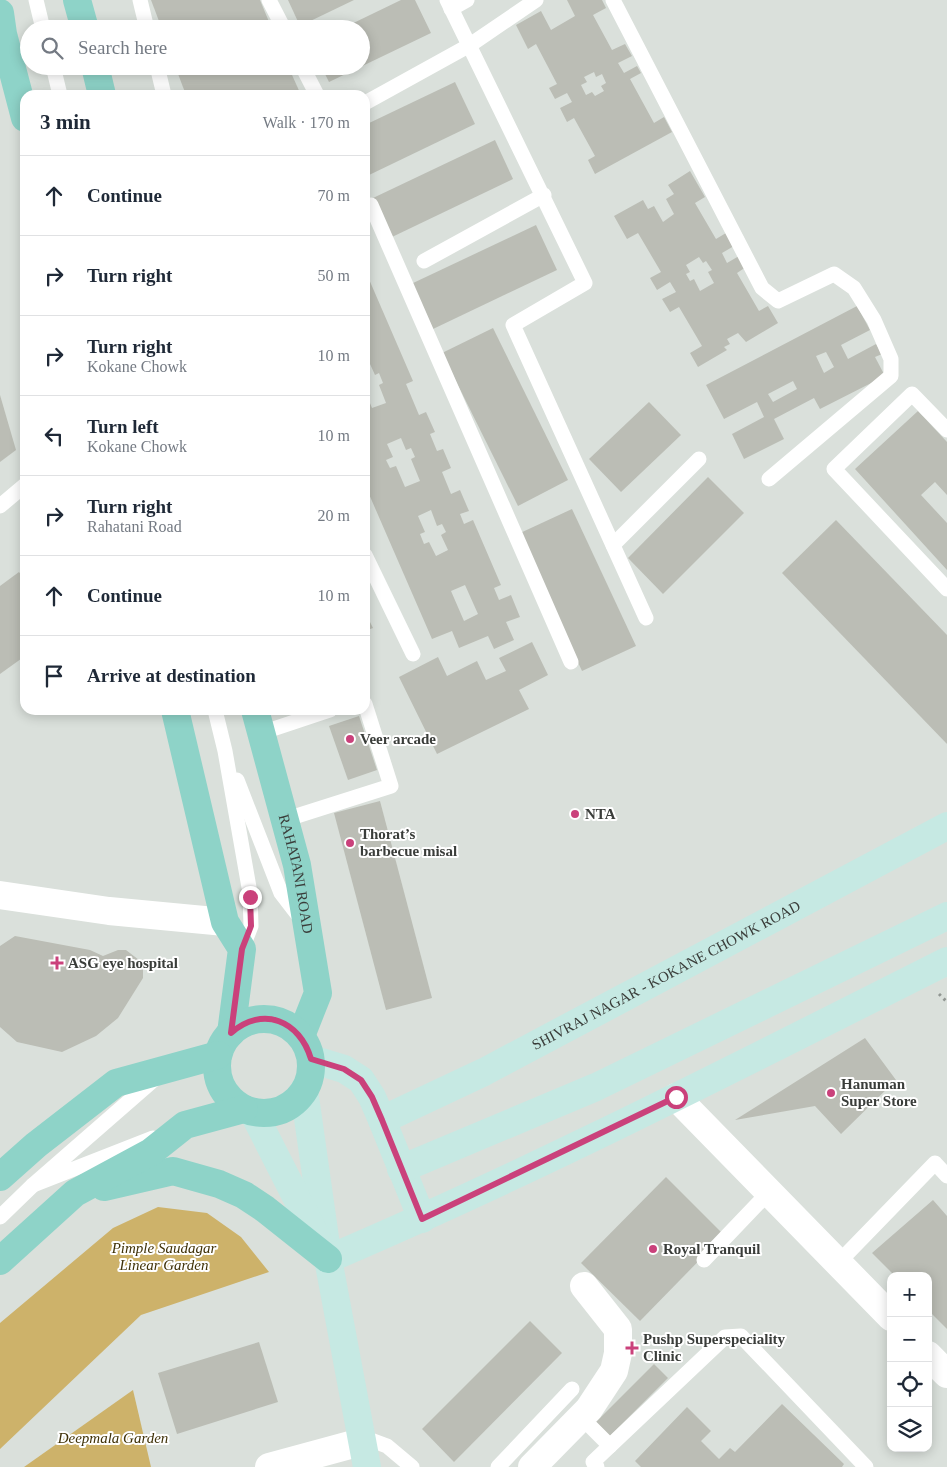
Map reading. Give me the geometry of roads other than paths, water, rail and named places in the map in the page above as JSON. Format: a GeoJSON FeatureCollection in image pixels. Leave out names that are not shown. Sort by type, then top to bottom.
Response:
{"type":"FeatureCollection","features":[{"type":"Feature","properties":{"kind":"main road"},"geometry":{"type":"LineString","coordinates":[[78,0],[83,20]]}},
{"type":"Feature","properties":{"kind":"main road"},"geometry":{"type":"LineString","coordinates":[[0,12],[3,34],[20,99]]}},
{"type":"Feature","properties":{"kind":"main road"},"geometry":{"type":"LineString","coordinates":[[97,75],[101,90]]}},
{"type":"Feature","properties":{"kind":"main road"},"geometry":{"type":"LineString","coordinates":[[176,715],[225,922],[242,949],[218,1073],[224,1090],[236,1104],[248,1110]]}},
{"type":"Feature","properties":{"kind":"main road","name":"RAHATANI ROAD"},"geometry":{"type":"LineString","coordinates":[[258,721],[297,866],[318,993],[306,1048]]}},
{"type":"Feature","properties":{"kind":"main road"},"geometry":{"type":"LineString","coordinates":[[0,1177],[36,1145],[116,1083],[166,1069],[225,1044],[246,1022],[271,1019],[288,1025],[306,1048],[311,1072],[304,1090],[291,1105],[273,1112],[248,1110],[185,1126],[151,1152],[75,1193],[0,1261]]}},
{"type":"Feature","properties":{"kind":"main road"},"geometry":{"type":"LineString","coordinates":[[75,1193],[173,1171],[219,1184],[244,1195],[265,1209],[328,1259]]}},
{"type":"Feature","properties":{"kind":"street","name":"SHIVRAJ NAGAR - KOKANE CHOWK ROAD"},"geometry":{"type":"LineString","coordinates":[[382,1120],[484,1072],[947,826]]}},
{"type":"Feature","properties":{"kind":"street"},"geometry":{"type":"LineString","coordinates":[[0,895],[109,912],[225,922]]}},
{"type":"Feature","properties":{"kind":"street"},"geometry":{"type":"LineString","coordinates":[[401,1169],[596,1087],[947,916]]}},
{"type":"Feature","properties":{"kind":"street"},"geometry":{"type":"LineString","coordinates":[[328,1259],[422,1219],[676,1097],[947,961]]}},
{"type":"Feature","properties":{"kind":"street"},"geometry":{"type":"LineString","coordinates":[[306,1048],[361,1080],[372,1097],[422,1219]]}},
{"type":"Feature","properties":{"kind":"street"},"geometry":{"type":"LineString","coordinates":[[269,1467],[362,1448],[328,1259],[304,1090]]}},
{"type":"Feature","properties":{"kind":"street"},"geometry":{"type":"LineString","coordinates":[[676,1097],[887,1312]]}},
{"type":"Feature","properties":{"kind":"street"},"geometry":{"type":"LineString","coordinates":[[248,1110],[328,1259]]}},
{"type":"Feature","properties":{"kind":"street"},"geometry":{"type":"LineString","coordinates":[[532,1467],[581,1417],[601,1393],[614,1370],[618,1353],[618,1329],[584,1286]]}},
{"type":"Feature","properties":{"kind":"street"},"geometry":{"type":"LineString","coordinates":[[932,1359],[947,1374]]}},
{"type":"Feature","properties":{"kind":"lane"},"geometry":{"type":"LineString","coordinates":[[36,0],[41,20]]}},
{"type":"Feature","properties":{"kind":"lane"},"geometry":{"type":"LineString","coordinates":[[140,0],[145,20]]}},
{"type":"Feature","properties":{"kind":"lane"},"geometry":{"type":"LineString","coordinates":[[269,0],[279,20]]}},
{"type":"Feature","properties":{"kind":"lane"},"geometry":{"type":"LineString","coordinates":[[467,0],[449,5],[544,195],[585,283],[513,325],[646,618]]}},
{"type":"Feature","properties":{"kind":"lane"},"geometry":{"type":"LineString","coordinates":[[370,100],[470,45],[536,0]]}},
{"type":"Feature","properties":{"kind":"lane"},"geometry":{"type":"LineString","coordinates":[[613,0],[762,288],[778,301],[834,274],[854,288],[874,320],[891,359],[891,376],[769,479]]}},
{"type":"Feature","properties":{"kind":"lane"},"geometry":{"type":"LineString","coordinates":[[55,75],[59,90]]}},
{"type":"Feature","properties":{"kind":"lane"},"geometry":{"type":"LineString","coordinates":[[159,75],[163,90]]}},
{"type":"Feature","properties":{"kind":"lane"},"geometry":{"type":"LineString","coordinates":[[307,75],[314,90]]}},
{"type":"Feature","properties":{"kind":"lane"},"geometry":{"type":"LineString","coordinates":[[424,261],[544,195]]}},
{"type":"Feature","properties":{"kind":"lane"},"geometry":{"type":"LineString","coordinates":[[370,208],[571,662]]}},
{"type":"Feature","properties":{"kind":"lane"},"geometry":{"type":"LineString","coordinates":[[947,430],[912,394],[834,469],[947,589]]}},
{"type":"Feature","properties":{"kind":"lane"},"geometry":{"type":"LineString","coordinates":[[613,545],[700,459]]}},
{"type":"Feature","properties":{"kind":"lane"},"geometry":{"type":"LineString","coordinates":[[0,506],[20,489]]}},
{"type":"Feature","properties":{"kind":"lane"},"geometry":{"type":"LineString","coordinates":[[370,565],[413,654]]}},
{"type":"Feature","properties":{"kind":"lane"},"geometry":{"type":"LineString","coordinates":[[216,715],[225,751],[250,893],[251,926],[242,949]]}},
{"type":"Feature","properties":{"kind":"lane"},"geometry":{"type":"LineString","coordinates":[[258,721],[297,715]]}},
{"type":"Feature","properties":{"kind":"lane"},"geometry":{"type":"LineString","coordinates":[[284,820],[391,786],[368,715]]}},
{"type":"Feature","properties":{"kind":"lane"},"geometry":{"type":"LineString","coordinates":[[225,751],[281,893],[306,927]]}},
{"type":"Feature","properties":{"kind":"lane"},"geometry":{"type":"LineString","coordinates":[[0,1217],[33,1185],[166,1069]]}},
{"type":"Feature","properties":{"kind":"lane"},"geometry":{"type":"LineString","coordinates":[[33,1185],[185,1126]]}},
{"type":"Feature","properties":{"kind":"lane"},"geometry":{"type":"LineString","coordinates":[[838,1263],[935,1163],[947,1176]]}},
{"type":"Feature","properties":{"kind":"lane"},"geometry":{"type":"LineString","coordinates":[[704,1260],[769,1192]]}},
{"type":"Feature","properties":{"kind":"lane"},"geometry":{"type":"LineString","coordinates":[[598,1467],[592,1462],[725,1337],[741,1336],[866,1467]]}},
{"type":"Feature","properties":{"kind":"lane"},"geometry":{"type":"LineString","coordinates":[[498,1467],[572,1389]]}},
{"type":"Feature","properties":{"kind":"lane"},"geometry":{"type":"LineString","coordinates":[[581,1417],[610,1446]]}},
{"type":"Feature","properties":{"kind":"lane"},"geometry":{"type":"LineString","coordinates":[[362,1448],[387,1446],[412,1467]]}},
{"type":"Feature","properties":{"kind":"place","name":"Veer arcade"},"geometry":{"type":"Point","coordinates":[350,739]}},
{"type":"Feature","properties":{"kind":"place","name":"NTA"},"geometry":{"type":"Point","coordinates":[575,814]}},
{"type":"Feature","properties":{"kind":"place","name":"Thorat’s barbecue misal"},"geometry":{"type":"Point","coordinates":[350,843]}},
{"type":"Feature","properties":{"kind":"place","name":"ASG eye hospital"},"geometry":{"type":"Point","coordinates":[57,963]}},
{"type":"Feature","properties":{"kind":"place","name":"Hanuman Super Store"},"geometry":{"type":"Point","coordinates":[831,1093]}},
{"type":"Feature","properties":{"kind":"place","name":"Royal Tranquil"},"geometry":{"type":"Point","coordinates":[653,1249]}},
{"type":"Feature","properties":{"kind":"place","name":"Pushp Superspeciality Clinic"},"geometry":{"type":"Point","coordinates":[632,1348]}},
{"type":"Feature","properties":{"kind":"park label","name":"Pimple Saudagar Linear Garden"},"geometry":{"type":"Point","coordinates":[164,1256]}},
{"type":"Feature","properties":{"kind":"park label","name":"Deepmala Garden"},"geometry":{"type":"Point","coordinates":[113,1438]}}]}
